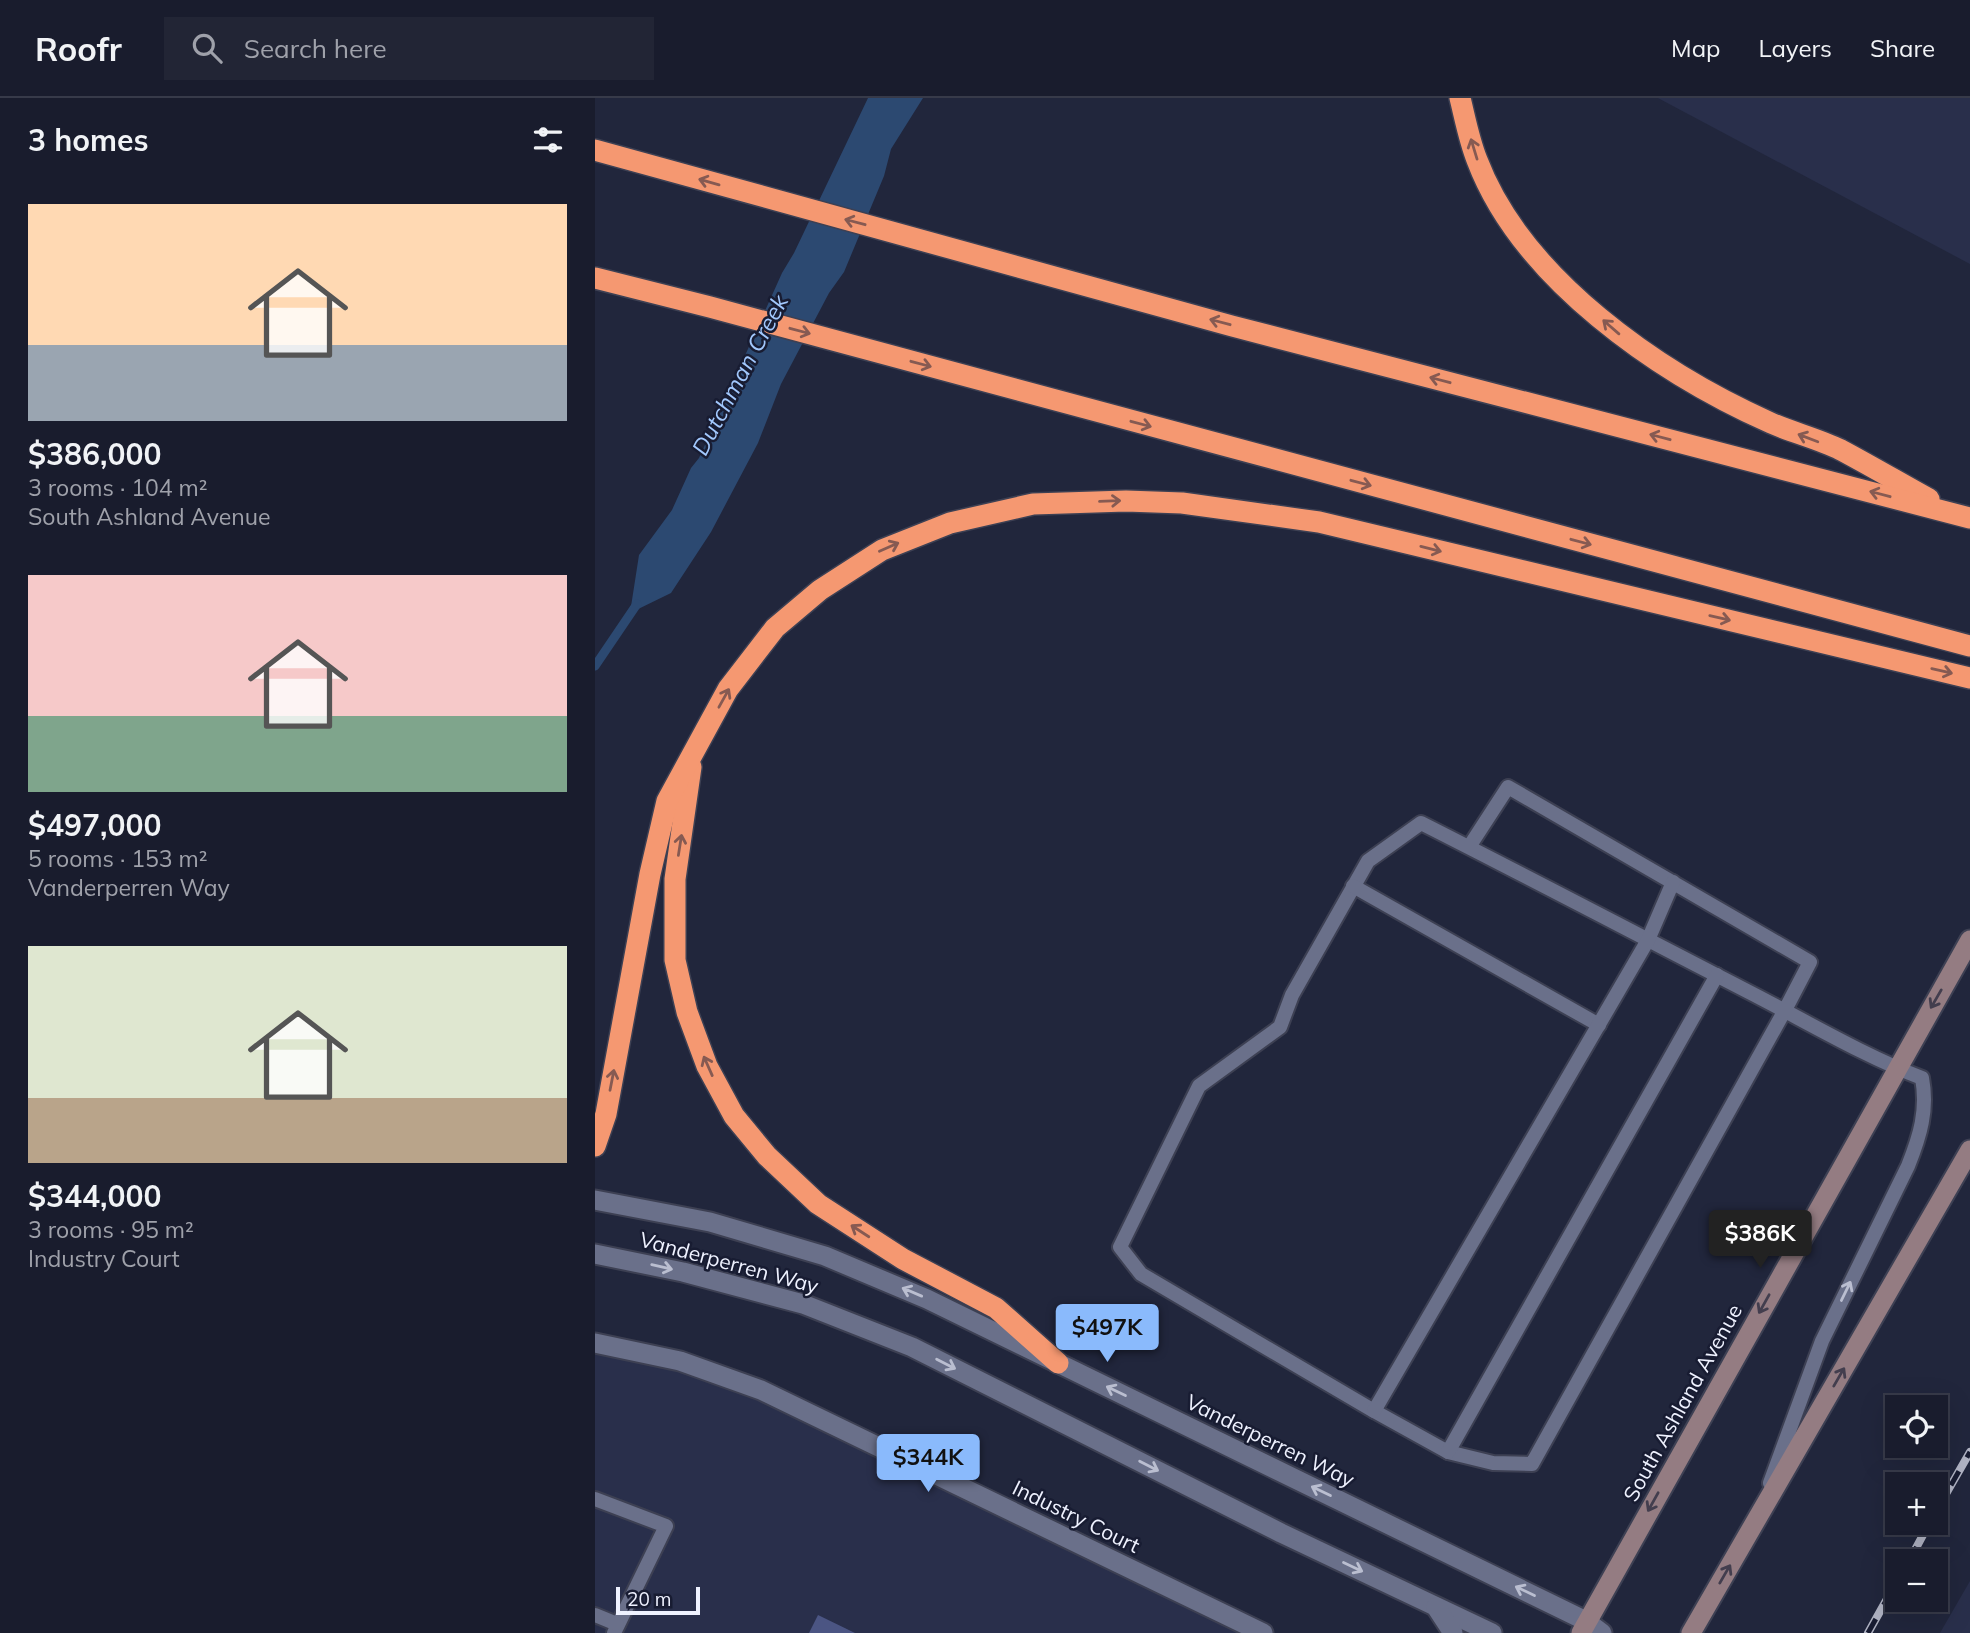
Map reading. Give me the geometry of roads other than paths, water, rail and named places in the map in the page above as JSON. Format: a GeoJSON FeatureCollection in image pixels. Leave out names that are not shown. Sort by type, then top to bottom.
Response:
{"type":"FeatureCollection","features":[{"type":"Feature","properties":{"kind":"highway"},"geometry":{"type":"LineString","coordinates":[[1460,98],[1477,161],[1519,236],[1549,270],[1613,330],[1705,390],[1772,424],[1839,449],[1963,516]]}},
{"type":"Feature","properties":{"kind":"highway"},"geometry":{"type":"LineString","coordinates":[[595,150],[1232,326],[1963,516]]}},
{"type":"Feature","properties":{"kind":"highway"},"geometry":{"type":"LineString","coordinates":[[595,278],[1970,646]]}},
{"type":"Feature","properties":{"kind":"highway"},"geometry":{"type":"LineString","coordinates":[[595,1146],[606,1114],[650,874],[667,802],[728,689],[775,628],[820,590],[882,550],[950,523],[1033,504],[1126,500],[1182,503],[1319,522],[1970,678]]}},
{"type":"Feature","properties":{"kind":"highway"},"geometry":{"type":"LineString","coordinates":[[692,758],[675,879],[675,960],[687,1012],[707,1066],[734,1116],[767,1156],[818,1204],[903,1259],[996,1308],[1058,1363]]}},
{"type":"Feature","properties":{"kind":"main road","name":"South Ashland Avenue"},"geometry":{"type":"LineString","coordinates":[[1590,1629],[1896,1068],[1970,940]]}},
{"type":"Feature","properties":{"kind":"main road"},"geometry":{"type":"LineString","coordinates":[[1691,1633],[1970,1150]]}},
{"type":"Feature","properties":{"kind":"street","name":"Vanderperren Way"},"geometry":{"type":"LineString","coordinates":[[595,1200],[710,1222],[825,1256],[927,1299],[1590,1629]]}},
{"type":"Feature","properties":{"kind":"street","name":"Vanderperren Way"},"geometry":{"type":"LineString","coordinates":[[595,1254],[697,1275],[803,1304],[912,1347],[1281,1533],[1492,1633]]}},
{"type":"Feature","properties":{"kind":"street","name":"Industry Court"},"geometry":{"type":"LineString","coordinates":[[595,1343],[680,1361],[761,1390],[1263,1633]]}},
{"type":"Feature","properties":{"kind":"street"},"geometry":{"type":"LineString","coordinates":[[1435,1606],[1453,1633]]}},
{"type":"Feature","properties":{"kind":"lane"},"geometry":{"type":"LineString","coordinates":[[1469,847],[1508,787],[1809,962],[1785,1010],[1532,1464],[1493,1463],[1448,1452],[1141,1274],[1120,1247],[1199,1086],[1279,1027],[1291,995],[1367,861],[1421,824],[1469,847],[1785,1010],[1896,1068],[1922,1078],[1925,1111],[1920,1137],[1908,1167],[1822,1341],[1760,1514]]}},
{"type":"Feature","properties":{"kind":"lane"},"geometry":{"type":"LineString","coordinates":[[1374,1411],[1648,940],[1673,882]]}},
{"type":"Feature","properties":{"kind":"lane"},"geometry":{"type":"LineString","coordinates":[[1353,886],[1599,1025]]}},
{"type":"Feature","properties":{"kind":"lane"},"geometry":{"type":"LineString","coordinates":[[1448,1452],[1717,975]]}},
{"type":"Feature","properties":{"kind":"lane"},"geometry":{"type":"LineString","coordinates":[[595,1499],[666,1526],[615,1629],[595,1615]]}},
{"type":"Feature","properties":{"kind":"water"},"geometry":{"type":"Polygon","coordinates":[[[868,98],[923,98],[891,149],[884,176],[844,272],[829,293],[781,384],[758,443],[711,532],[671,593],[630,613],[639,555],[672,510],[691,468],[699,458],[737,375],[741,372],[743,360],[782,273],[868,98]]]}},
{"type":"Feature","properties":{"kind":"waterway","name":"Dutchman Creek"},"geometry":{"type":"LineString","coordinates":[[595,666],[637,604]]}},
{"type":"Feature","properties":{"kind":"railway"},"geometry":{"type":"LineString","coordinates":[[1948,1490],[1970,1452]]}},
{"type":"Feature","properties":{"kind":"railway"},"geometry":{"type":"LineString","coordinates":[[1915,1549],[1923,1535]]}},
{"type":"Feature","properties":{"kind":"railway"},"geometry":{"type":"LineString","coordinates":[[1868,1633],[1885,1603]]}}]}
